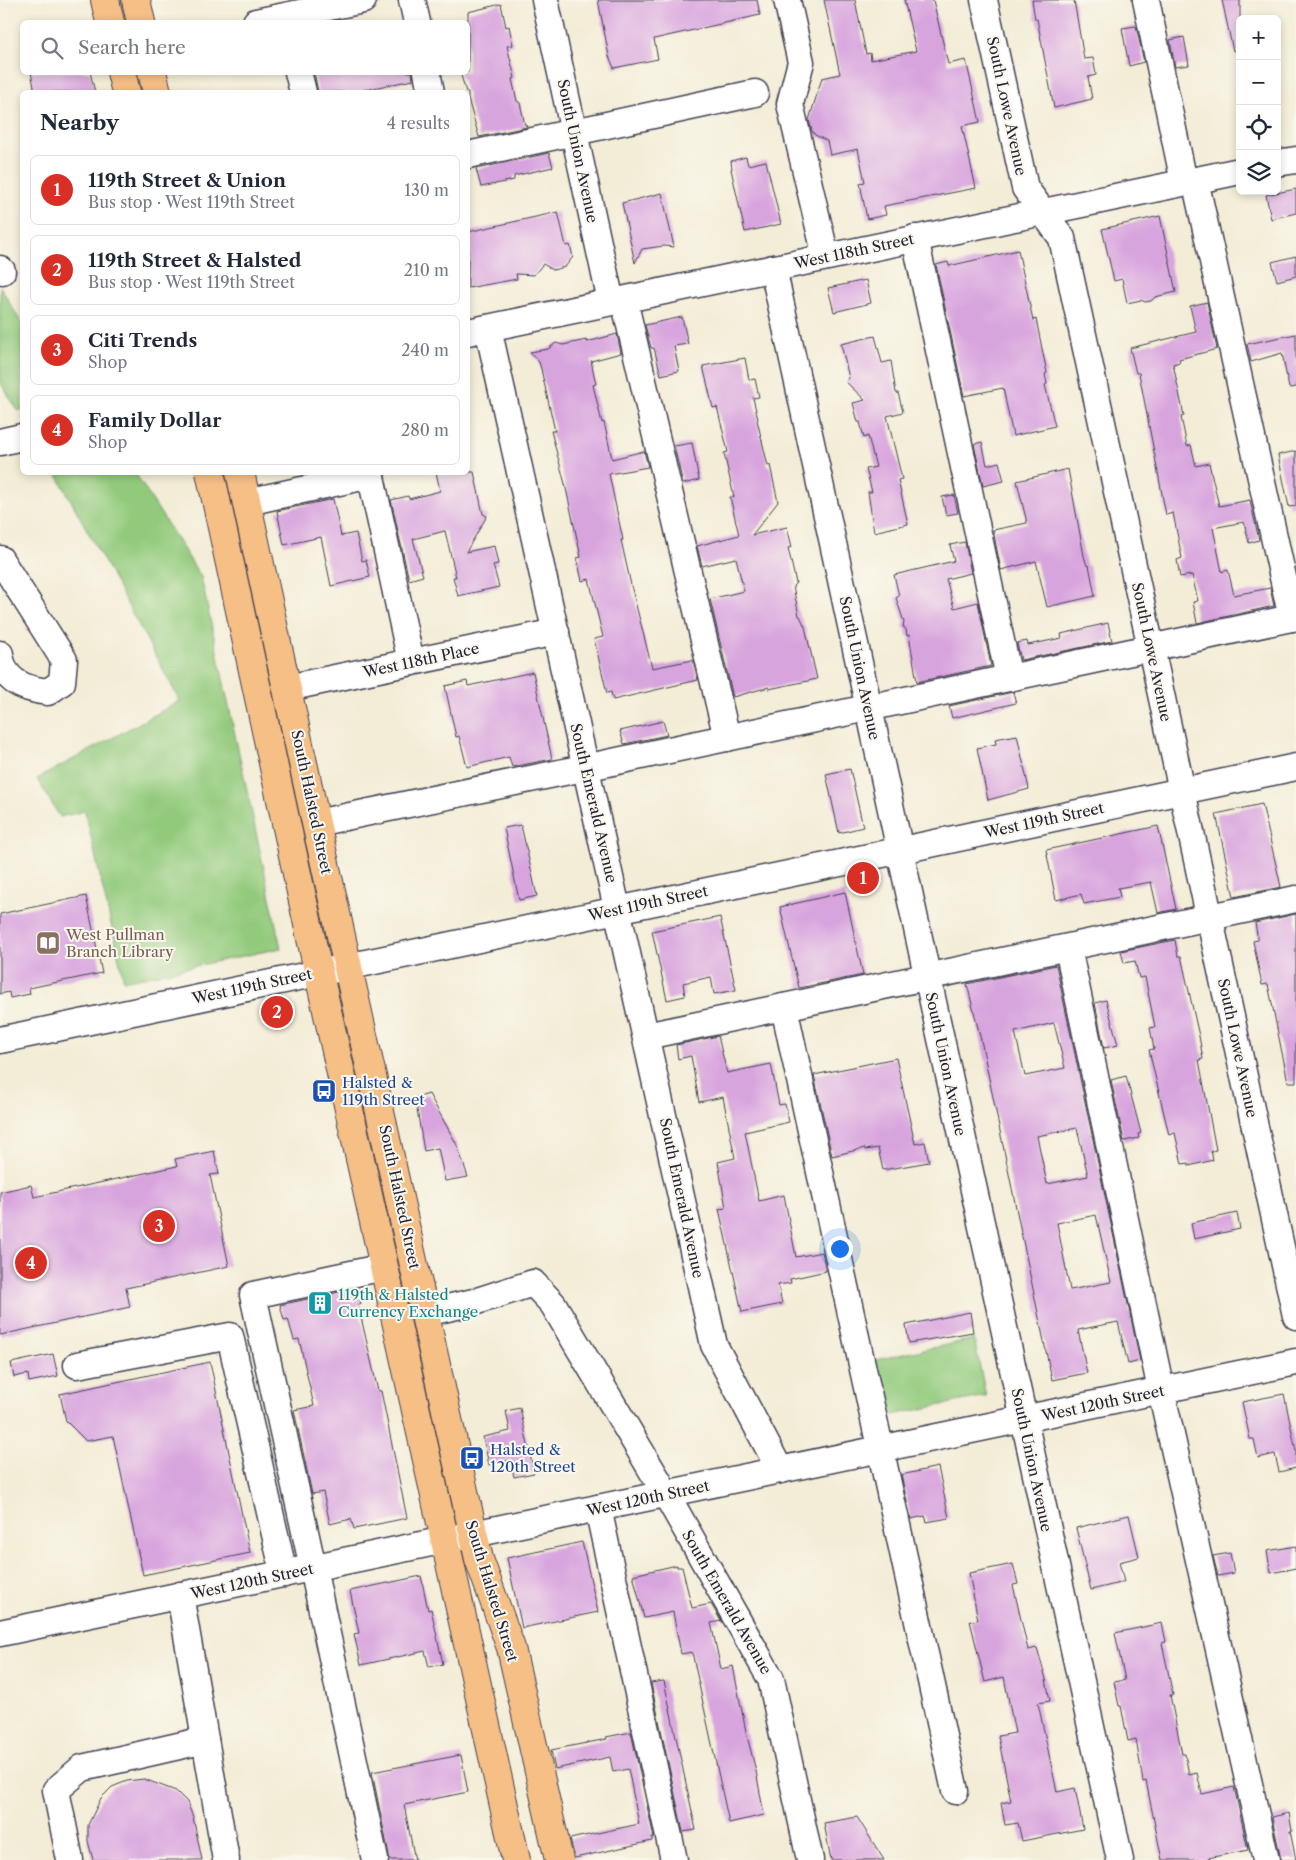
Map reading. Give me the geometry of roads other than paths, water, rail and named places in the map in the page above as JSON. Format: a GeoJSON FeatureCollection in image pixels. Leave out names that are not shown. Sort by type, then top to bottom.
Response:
{"type":"FeatureCollection","features":[{"type":"Feature","properties":{"kind":"main road"},"geometry":{"type":"LineString","coordinates":[[105,0],[110,20]]}},
{"type":"Feature","properties":{"kind":"main road"},"geometry":{"type":"LineString","coordinates":[[136,0],[141,20]]}},
{"type":"Feature","properties":{"kind":"main road"},"geometry":{"type":"LineString","coordinates":[[122,75],[126,90]]}},
{"type":"Feature","properties":{"kind":"main road"},"geometry":{"type":"LineString","coordinates":[[153,75],[156,90]]}},
{"type":"Feature","properties":{"kind":"main road","name":"South Halsted Street"},"geometry":{"type":"LineString","coordinates":[[211,475],[516,1860]]}},
{"type":"Feature","properties":{"kind":"main road","name":"South Halsted Street"},"geometry":{"type":"LineString","coordinates":[[241,475],[473,1534],[479,1559],[510,1648],[558,1860]]}},
{"type":"Feature","properties":{"kind":"street"},"geometry":{"type":"LineString","coordinates":[[262,20],[285,13],[363,0]]}},
{"type":"Feature","properties":{"kind":"street"},"geometry":{"type":"LineString","coordinates":[[412,0],[417,20]]}},
{"type":"Feature","properties":{"kind":"street","name":"South Union Avenue"},"geometry":{"type":"LineString","coordinates":[[545,0],[574,132],[727,738]]}},
{"type":"Feature","properties":{"kind":"street"},"geometry":{"type":"LineString","coordinates":[[787,0],[801,62],[790,104],[826,257]]}},
{"type":"Feature","properties":{"kind":"street","name":"South Lowe Avenue"},"geometry":{"type":"LineString","coordinates":[[984,0],[1025,188],[1062,238],[1296,1316]]}},
{"type":"Feature","properties":{"kind":"street"},"geometry":{"type":"LineString","coordinates":[[316,823],[586,768],[1294,617],[1146,0]]}},
{"type":"Feature","properties":{"kind":"street"},"geometry":{"type":"LineString","coordinates":[[299,75],[302,90]]}},
{"type":"Feature","properties":{"kind":"street"},"geometry":{"type":"LineString","coordinates":[[428,75],[431,90]]}},
{"type":"Feature","properties":{"kind":"street"},"geometry":{"type":"LineString","coordinates":[[470,155],[755,93]]}},
{"type":"Feature","properties":{"kind":"street"},"geometry":{"type":"LineString","coordinates":[[1281,163],[1296,160]]}},
{"type":"Feature","properties":{"kind":"street","name":"West 118th Street"},"geometry":{"type":"LineString","coordinates":[[478,330],[1236,172]]}},
{"type":"Feature","properties":{"kind":"street"},"geometry":{"type":"LineString","coordinates":[[915,238],[1009,678]]}},
{"type":"Feature","properties":{"kind":"street","name":"South Union Avenue"},"geometry":{"type":"LineString","coordinates":[[773,268],[1120,1860]]}},
{"type":"Feature","properties":{"kind":"street","name":"South Emerald Avenue"},"geometry":{"type":"LineString","coordinates":[[478,330],[556,632],[714,1345],[780,1470]]}},
{"type":"Feature","properties":{"kind":"street"},"geometry":{"type":"LineString","coordinates":[[0,442],[20,437]]}},
{"type":"Feature","properties":{"kind":"street"},"geometry":{"type":"LineString","coordinates":[[247,502],[366,475]]}},
{"type":"Feature","properties":{"kind":"street"},"geometry":{"type":"LineString","coordinates":[[370,475],[411,662]]}},
{"type":"Feature","properties":{"kind":"street"},"geometry":{"type":"LineString","coordinates":[[0,559],[64,660],[62,682],[48,692],[32,690],[22,686],[11,680],[5,671],[0,654]]}},
{"type":"Feature","properties":{"kind":"street","name":"West 118th Place"},"geometry":{"type":"LineString","coordinates":[[287,688],[556,632]]}},
{"type":"Feature","properties":{"kind":"street","name":"West 119th Street"},"geometry":{"type":"LineString","coordinates":[[0,1040],[1296,767]]}},
{"type":"Feature","properties":{"kind":"street"},"geometry":{"type":"LineString","coordinates":[[646,1036],[1296,900]]}},
{"type":"Feature","properties":{"kind":"street"},"geometry":{"type":"LineString","coordinates":[[1068,948],[1161,1390],[1266,1860]]}},
{"type":"Feature","properties":{"kind":"street"},"geometry":{"type":"LineString","coordinates":[[784,1007],[954,1791]]}},
{"type":"Feature","properties":{"kind":"street"},"geometry":{"type":"LineString","coordinates":[[376,1860],[253,1295],[384,1267]]}},
{"type":"Feature","properties":{"kind":"street","name":"South Emerald Avenue"},"geometry":{"type":"LineString","coordinates":[[425,1313],[474,1302],[533,1283],[553,1304],[666,1494],[771,1679],[810,1860]]}},
{"type":"Feature","properties":{"kind":"street"},"geometry":{"type":"LineString","coordinates":[[77,1365],[230,1336],[284,1574]]}},
{"type":"Feature","properties":{"kind":"street","name":"West 120th Street"},"geometry":{"type":"LineString","coordinates":[[0,1633],[1296,1362]]}},
{"type":"Feature","properties":{"kind":"street"},"geometry":{"type":"LineString","coordinates":[[598,1508],[674,1860]]}},
{"type":"Feature","properties":{"kind":"street"},"geometry":{"type":"LineString","coordinates":[[180,1596],[226,1860]]}},
{"type":"Feature","properties":{"kind":"street"},"geometry":{"type":"LineString","coordinates":[[70,1860],[56,1790],[82,1768],[205,1740]]}},
{"type":"Feature","properties":{"kind":"place","name":"119th Street & Union"},"geometry":{"type":"Point","coordinates":[863,878]}},
{"type":"Feature","properties":{"kind":"place","name":"West Pullman Branch Library"},"geometry":{"type":"Point","coordinates":[48,943]}},
{"type":"Feature","properties":{"kind":"place","name":"119th Street & Halsted"},"geometry":{"type":"Point","coordinates":[277,1012]}},
{"type":"Feature","properties":{"kind":"place","name":"Halsted & 119th Street"},"geometry":{"type":"Point","coordinates":[324,1091]}},
{"type":"Feature","properties":{"kind":"place","name":"Citi Trends"},"geometry":{"type":"Point","coordinates":[159,1226]}},
{"type":"Feature","properties":{"kind":"place","name":"Family Dollar"},"geometry":{"type":"Point","coordinates":[31,1263]}},
{"type":"Feature","properties":{"kind":"place","name":"119th & Halsted Currency Exchange"},"geometry":{"type":"Point","coordinates":[320,1303]}},
{"type":"Feature","properties":{"kind":"place","name":"Halsted & 120th Street"},"geometry":{"type":"Point","coordinates":[472,1458]}}]}
